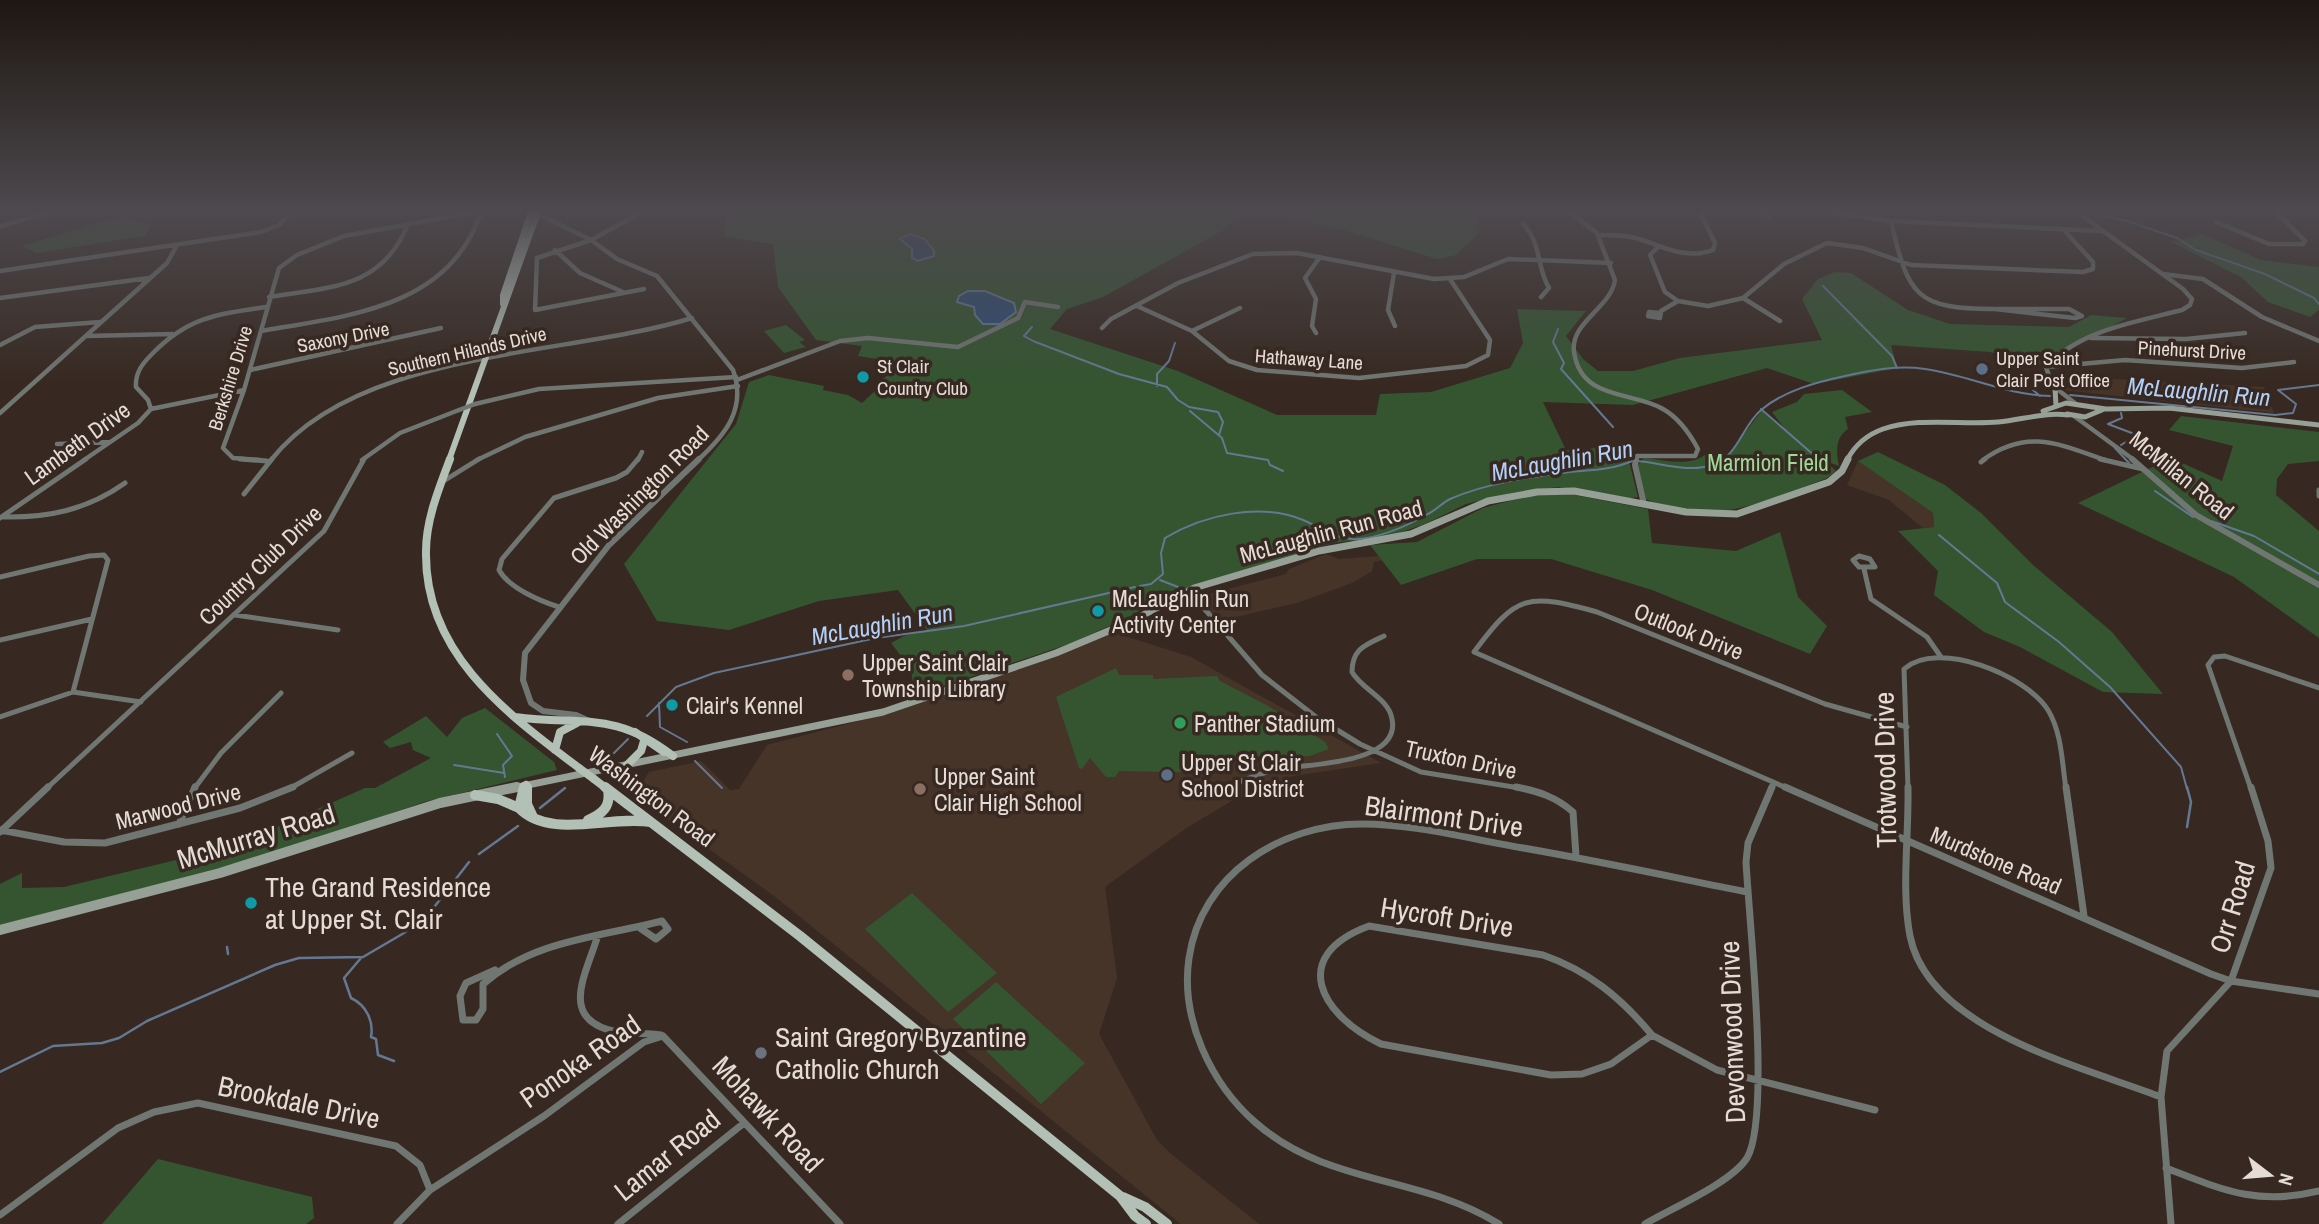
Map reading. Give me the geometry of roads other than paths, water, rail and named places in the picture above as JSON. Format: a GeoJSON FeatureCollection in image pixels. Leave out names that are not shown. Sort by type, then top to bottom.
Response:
{"type":"FeatureCollection","features":[{"type":"Feature","properties":{"kind":"main road","name":"Washington Road"},"geometry":{"type":"LineString","coordinates":[[513,269],[441,482],[426,535],[425,569],[429,600],[438,625],[460,664],[487,695],[512,717],[800,936],[1120,1196],[1145,1208],[1167,1224]]}},
{"type":"Feature","properties":{"kind":"main road"},"geometry":{"type":"LineString","coordinates":[[2057,390],[2059,405],[2071,416]]}},
{"type":"Feature","properties":{"kind":"main road"},"geometry":{"type":"LineString","coordinates":[[2059,405],[2106,409],[2176,409],[2319,425]]}},
{"type":"Feature","properties":{"kind":"main road","name":"McLaughlin Run Road"},"geometry":{"type":"LineString","coordinates":[[2033,416],[2059,405]]}},
{"type":"Feature","properties":{"kind":"main road"},"geometry":{"type":"LineString","coordinates":[[2079,405],[2088,415],[2106,409]]}},
{"type":"Feature","properties":{"kind":"main road","name":"McLaughlin Run Road"},"geometry":{"type":"LineString","coordinates":[[627,765],[867,716],[1087,641],[1188,590],[1320,551],[1411,534],[1468,508],[1510,496],[1574,491],[1698,514],[1745,512],[1829,482],[1843,469],[1855,445],[1883,429],[2033,416],[2088,415]]}},
{"type":"Feature","properties":{"kind":"main road"},"geometry":{"type":"LineString","coordinates":[[512,717],[541,722],[607,720],[642,733],[673,756]]}},
{"type":"Feature","properties":{"kind":"main road"},"geometry":{"type":"LineString","coordinates":[[555,750],[556,737],[562,729],[587,720]]}},
{"type":"Feature","properties":{"kind":"main road"},"geometry":{"type":"LineString","coordinates":[[635,731],[644,741],[673,756]]}},
{"type":"Feature","properties":{"kind":"main road"},"geometry":{"type":"LineString","coordinates":[[627,765],[641,751],[644,741]]}},
{"type":"Feature","properties":{"kind":"main road","name":"McMurray Road"},"geometry":{"type":"LineString","coordinates":[[0,930],[197,880],[416,810],[627,765]]}},
{"type":"Feature","properties":{"kind":"main road"},"geometry":{"type":"LineString","coordinates":[[519,808],[521,792],[526,785],[529,791],[527,804],[533,817]]}},
{"type":"Feature","properties":{"kind":"main road"},"geometry":{"type":"LineString","coordinates":[[582,822],[607,808],[610,801],[608,789]]}},
{"type":"Feature","properties":{"kind":"main road"},"geometry":{"type":"LineString","coordinates":[[475,796],[498,799],[519,808],[525,816],[557,824],[624,819],[651,822]]}},
{"type":"Feature","properties":{"kind":"main road","name":"Washington Road"},"geometry":{"type":"LineString","coordinates":[[1120,1196],[1135,1216],[1146,1224]]}},
{"type":"Feature","properties":{"kind":"street"},"geometry":{"type":"LineString","coordinates":[[0,413],[160,269]]}},
{"type":"Feature","properties":{"kind":"street","name":"Berkshire Drive"},"geometry":{"type":"LineString","coordinates":[[267,461],[233,458],[223,448],[244,390],[276,272],[279,269]]}},
{"type":"Feature","properties":{"kind":"street"},"geometry":{"type":"LineString","coordinates":[[270,297],[334,285],[373,269]]}},
{"type":"Feature","properties":{"kind":"street"},"geometry":{"type":"LineString","coordinates":[[261,331],[353,313],[419,288],[448,269]]}},
{"type":"Feature","properties":{"kind":"street"},"geometry":{"type":"LineString","coordinates":[[537,269],[535,310],[644,289]]}},
{"type":"Feature","properties":{"kind":"street"},"geometry":{"type":"LineString","coordinates":[[576,269],[623,292]]}},
{"type":"Feature","properties":{"kind":"street"},"geometry":{"type":"LineString","coordinates":[[641,269],[657,276],[692,318],[737,381]]}},
{"type":"Feature","properties":{"kind":"street"},"geometry":{"type":"LineString","coordinates":[[1102,328],[1111,319],[1210,269]]}},
{"type":"Feature","properties":{"kind":"street"},"geometry":{"type":"LineString","coordinates":[[1311,269],[1305,278],[1316,299],[1312,326],[1316,333]]}},
{"type":"Feature","properties":{"kind":"street"},"geometry":{"type":"LineString","coordinates":[[1376,269],[1450,279],[1478,269]]}},
{"type":"Feature","properties":{"kind":"street"},"geometry":{"type":"LineString","coordinates":[[1541,269],[1542,279],[1549,288],[1541,297]]}},
{"type":"Feature","properties":{"kind":"street"},"geometry":{"type":"LineString","coordinates":[[1612,269],[1615,289],[1578,335],[1573,350],[1576,358],[1587,378],[1598,389],[1615,396],[1653,404],[1669,412],[1698,449],[1695,456],[1686,458],[1648,454],[1636,460],[1644,504]]}},
{"type":"Feature","properties":{"kind":"street"},"geometry":{"type":"LineString","coordinates":[[1655,269],[1663,288],[1678,302],[1708,306],[1743,298],[1778,269]]}},
{"type":"Feature","properties":{"kind":"street"},"geometry":{"type":"LineString","coordinates":[[1904,269],[1919,294],[1931,303],[1954,309],[1995,309],[2069,309],[2082,316],[2075,318],[1995,309]]}},
{"type":"Feature","properties":{"kind":"street"},"geometry":{"type":"LineString","coordinates":[[2017,269],[2083,272],[2093,269]]}},
{"type":"Feature","properties":{"kind":"street"},"geometry":{"type":"LineString","coordinates":[[2079,405],[2057,390],[2046,367],[2056,354],[2091,338],[2190,305],[2189,295],[2156,269]]}},
{"type":"Feature","properties":{"kind":"street"},"geometry":{"type":"LineString","coordinates":[[1394,273],[1388,310],[1395,326]]}},
{"type":"Feature","properties":{"kind":"street"},"geometry":{"type":"LineString","coordinates":[[2163,274],[2193,275],[2209,280],[2252,312],[2277,326],[2319,341]]}},
{"type":"Feature","properties":{"kind":"street"},"geometry":{"type":"LineString","coordinates":[[0,298],[149,278]]}},
{"type":"Feature","properties":{"kind":"street","name":"Hathaway Lane"},"geometry":{"type":"LineString","coordinates":[[1138,306],[1192,331],[1229,361],[1257,370],[1359,379],[1466,366],[1488,355],[1491,344],[1450,279]]}},
{"type":"Feature","properties":{"kind":"street"},"geometry":{"type":"LineString","coordinates":[[1743,298],[1780,321]]}},
{"type":"Feature","properties":{"kind":"street"},"geometry":{"type":"LineString","coordinates":[[441,482],[499,448],[534,434],[658,398],[737,381],[850,340],[894,339],[958,347],[1018,318],[1025,302],[1058,307]]}},
{"type":"Feature","properties":{"kind":"street"},"geometry":{"type":"LineString","coordinates":[[1659,313],[1678,302]]}},
{"type":"Feature","properties":{"kind":"street","name":"Lambeth Drive"},"geometry":{"type":"LineString","coordinates":[[1,517],[138,423],[151,409],[148,400],[136,387],[138,370],[172,334],[191,320],[266,307]]}},
{"type":"Feature","properties":{"kind":"street"},"geometry":{"type":"LineString","coordinates":[[1192,331],[1240,308]]}},
{"type":"Feature","properties":{"kind":"street","name":"Southern Hilands Drive"},"geometry":{"type":"LineString","coordinates":[[244,494],[267,461],[333,409],[359,394],[406,377],[569,343],[626,336],[692,318]]}},
{"type":"Feature","properties":{"kind":"street"},"geometry":{"type":"LineString","coordinates":[[0,345],[35,327],[100,322]]}},
{"type":"Feature","properties":{"kind":"street","name":"Saxony Drive"},"geometry":{"type":"LineString","coordinates":[[250,370],[441,328]]}},
{"type":"Feature","properties":{"kind":"street"},"geometry":{"type":"LineString","coordinates":[[2091,338],[2133,336],[2186,339],[2245,333]]}},
{"type":"Feature","properties":{"kind":"street"},"geometry":{"type":"LineString","coordinates":[[86,336],[172,334]]}},
{"type":"Feature","properties":{"kind":"street","name":"Pinehurst Drive"},"geometry":{"type":"LineString","coordinates":[[2046,367],[2125,360],[2242,368],[2294,362]]}},
{"type":"Feature","properties":{"kind":"street","name":"Country Club Drive"},"geometry":{"type":"LineString","coordinates":[[1,831],[324,531],[342,504],[354,472],[368,455],[403,433],[475,404],[575,384],[640,385],[737,381]]}},
{"type":"Feature","properties":{"kind":"street","name":"Old Washington Road"},"geometry":{"type":"LineString","coordinates":[[587,720],[576,715],[554,714],[538,709],[529,700],[524,687],[522,666],[525,653],[622,531],[721,438],[734,420],[737,381]]}},
{"type":"Feature","properties":{"kind":"street"},"geometry":{"type":"LineString","coordinates":[[151,409],[244,390]]}},
{"type":"Feature","properties":{"kind":"street","name":"McMillan Road"},"geometry":{"type":"LineString","coordinates":[[2088,415],[2098,430]]}},
{"type":"Feature","properties":{"kind":"street","name":"McMillan Road"},"geometry":{"type":"LineString","coordinates":[[2071,416],[2098,430],[2204,520],[2319,584]]}},
{"type":"Feature","properties":{"kind":"street"},"geometry":{"type":"LineString","coordinates":[[57,444],[110,442]]}},
{"type":"Feature","properties":{"kind":"street"},"geometry":{"type":"LineString","coordinates":[[1981,462],[2006,445],[2038,442],[2066,447],[2124,467],[2143,469]]}},
{"type":"Feature","properties":{"kind":"street"},"geometry":{"type":"LineString","coordinates":[[559,607],[544,602],[503,577],[499,570],[502,559],[526,535],[546,503],[561,494],[620,475],[637,463],[642,452]]}},
{"type":"Feature","properties":{"kind":"street"},"geometry":{"type":"LineString","coordinates":[[1,517],[59,515],[100,501],[125,483]]}},
{"type":"Feature","properties":{"kind":"street"},"geometry":{"type":"LineString","coordinates":[[2319,490],[2319,496]]}},
{"type":"Feature","properties":{"kind":"street"},"geometry":{"type":"LineString","coordinates":[[0,577],[104,555],[108,560],[73,692]]}},
{"type":"Feature","properties":{"kind":"street"},"geometry":{"type":"LineString","coordinates":[[1864,569],[1871,598],[1927,637],[1941,657]]}},
{"type":"Feature","properties":{"kind":"street","name":"Truxton Drive"},"geometry":{"type":"LineString","coordinates":[[1188,590],[1260,674],[1372,751],[1421,772],[1535,792],[1561,800],[1573,812],[1576,856]]}},
{"type":"Feature","properties":{"kind":"street","name":"Outlook Drive"},"geometry":{"type":"LineString","coordinates":[[1474,652],[1508,609],[1518,604],[1568,604],[1597,612],[1825,704],[1907,727]]}},
{"type":"Feature","properties":{"kind":"street"},"geometry":{"type":"LineString","coordinates":[[235,615],[338,630]]}},
{"type":"Feature","properties":{"kind":"street"},"geometry":{"type":"LineString","coordinates":[[0,640],[92,619]]}},
{"type":"Feature","properties":{"kind":"street"},"geometry":{"type":"LineString","coordinates":[[1233,784],[1279,769],[1358,760],[1390,734],[1393,723],[1390,711],[1353,677],[1351,666],[1360,648],[1384,636]]}},
{"type":"Feature","properties":{"kind":"street","name":"Murdstone Road"},"geometry":{"type":"LineString","coordinates":[[1474,652],[1773,785],[2231,981],[2319,994]]}},
{"type":"Feature","properties":{"kind":"street","name":"Orr Road"},"geometry":{"type":"LineString","coordinates":[[2171,1224],[2161,1097],[2167,1051],[2231,981],[2271,867],[2268,841],[2257,805],[2208,665],[2214,657],[2225,656],[2319,688]]}},
{"type":"Feature","properties":{"kind":"street","name":"Trotwood Drive"},"geometry":{"type":"LineString","coordinates":[[2084,916],[2059,735],[2052,715],[2034,695],[2007,677],[1941,657],[1916,657],[1903,669],[1907,727],[1908,912],[1912,942],[1923,970],[1945,996],[1978,1021],[2014,1039],[2161,1097]]}},
{"type":"Feature","properties":{"kind":"street"},"geometry":{"type":"LineString","coordinates":[[0,717],[73,692],[141,702]]}},
{"type":"Feature","properties":{"kind":"street"},"geometry":{"type":"LineString","coordinates":[[178,824],[185,802],[202,774],[281,693]]}},
{"type":"Feature","properties":{"kind":"street","name":"Marwood Drive"},"geometry":{"type":"LineString","coordinates":[[1,831],[89,844],[248,807],[314,779],[352,753]]}},
{"type":"Feature","properties":{"kind":"street","name":"Devonwood Drive"},"geometry":{"type":"LineString","coordinates":[[1644,1224],[1706,1191],[1733,1173],[1746,1159],[1756,1137],[1758,1083],[1747,892],[1748,843],[1773,785]]}},
{"type":"Feature","properties":{"kind":"street","name":"Blairmont Drive"},"geometry":{"type":"LineString","coordinates":[[1500,1224],[1471,1206],[1437,1192],[1348,1174],[1309,1158],[1259,1125],[1244,1111],[1206,1059],[1190,1015],[1186,984],[1191,945],[1196,925],[1207,904],[1232,872],[1265,848],[1300,832],[1342,825],[1376,824],[1576,856],[1747,892]]}},
{"type":"Feature","properties":{"kind":"street","name":"Hycroft Drive"},"geometry":{"type":"LineString","coordinates":[[1652,1035],[1611,1064],[1582,1074],[1550,1075],[1381,1044],[1361,1037],[1339,1020],[1322,989],[1321,971],[1324,958],[1339,941],[1354,930],[1369,926],[1386,926],[1543,955],[1570,964],[1594,977],[1630,1007],[1652,1035],[1704,1064],[1758,1083],[1875,1110]]}},
{"type":"Feature","properties":{"kind":"street"},"geometry":{"type":"LineString","coordinates":[[495,970],[483,984],[483,1009],[475,1020],[463,1020],[460,996],[466,982],[541,950],[598,935],[640,928]]}},
{"type":"Feature","properties":{"kind":"street","name":"Ponoka Road"},"geometry":{"type":"LineString","coordinates":[[598,935],[577,995],[579,1010],[588,1021],[602,1029],[663,1035]]}},
{"type":"Feature","properties":{"kind":"street","name":"Ponoka Road"},"geometry":{"type":"LineString","coordinates":[[397,1224],[430,1190],[544,1116],[644,1042],[663,1035]]}},
{"type":"Feature","properties":{"kind":"street","name":"Mohawk Road"},"geometry":{"type":"LineString","coordinates":[[663,1035],[840,1224]]}},
{"type":"Feature","properties":{"kind":"street","name":"Brookdale Drive"},"geometry":{"type":"LineString","coordinates":[[0,1215],[118,1128],[155,1112],[198,1103],[397,1146],[420,1165],[430,1190]]}},
{"type":"Feature","properties":{"kind":"street","name":"Lamar Road"},"geometry":{"type":"LineString","coordinates":[[618,1224],[744,1122]]}},
{"type":"Feature","properties":{"kind":"street"},"geometry":{"type":"LineString","coordinates":[[2166,1168],[2250,1199],[2288,1200],[2319,1191]]}},
{"type":"Feature","properties":{"kind":"water"},"geometry":{"type":"Polygon","coordinates":[[[968,291],[985,291],[1014,303],[1016,312],[1000,324],[983,324],[975,315],[974,307],[957,302],[959,296],[968,291]]]}},
{"type":"Feature","properties":{"kind":"waterway"},"geometry":{"type":"LineString","coordinates":[[2251,269],[2314,298],[2319,304]]}},
{"type":"Feature","properties":{"kind":"waterway"},"geometry":{"type":"LineString","coordinates":[[1823,286],[1892,356],[1897,368]]}},
{"type":"Feature","properties":{"kind":"waterway"},"geometry":{"type":"LineString","coordinates":[[1032,327],[1024,336],[1033,341],[1119,374],[1157,384]]}},
{"type":"Feature","properties":{"kind":"waterway"},"geometry":{"type":"LineString","coordinates":[[1558,329],[1553,342],[1564,363],[1561,369],[1613,427]]}},
{"type":"Feature","properties":{"kind":"waterway"},"geometry":{"type":"LineString","coordinates":[[1157,384],[1157,374],[1169,361],[1175,343]]}},
{"type":"Feature","properties":{"kind":"waterway","name":"McLaughlin Run"},"geometry":{"type":"LineString","coordinates":[[1762,410],[1790,392],[1812,384],[1875,370],[1897,368]]}},
{"type":"Feature","properties":{"kind":"waterway","name":"McLaughlin Run"},"geometry":{"type":"LineString","coordinates":[[1897,368],[1925,369],[2002,389],[2039,395]]}},
{"type":"Feature","properties":{"kind":"waterway"},"geometry":{"type":"LineString","coordinates":[[1157,384],[1167,387],[1178,400],[1189,407],[1218,412],[1223,422],[1219,435]]}},
{"type":"Feature","properties":{"kind":"waterway","name":"McLaughlin Run"},"geometry":{"type":"LineString","coordinates":[[2070,395],[2275,415],[2293,413],[2296,404],[2278,390],[2319,385]]}},
{"type":"Feature","properties":{"kind":"waterway","name":"McLaughlin Run"},"geometry":{"type":"LineString","coordinates":[[2033,390],[2039,395]]}},
{"type":"Feature","properties":{"kind":"waterway","name":"McLaughlin Run"},"geometry":{"type":"LineString","coordinates":[[2039,395],[2050,396]]}},
{"type":"Feature","properties":{"kind":"waterway","name":"McLaughlin Run"},"geometry":{"type":"LineString","coordinates":[[1638,461],[1685,468],[1712,465],[1728,455],[1762,410]]}},
{"type":"Feature","properties":{"kind":"waterway"},"geometry":{"type":"LineString","coordinates":[[1762,410],[1823,463]]}},
{"type":"Feature","properties":{"kind":"waterway"},"geometry":{"type":"LineString","coordinates":[[1190,411],[1222,438],[1227,453],[1268,460],[1270,465],[1283,471]]}},
{"type":"Feature","properties":{"kind":"waterway"},"geometry":{"type":"LineString","coordinates":[[2121,413],[2122,418],[2108,424],[2137,435],[2121,445]]}},
{"type":"Feature","properties":{"kind":"waterway"},"geometry":{"type":"LineString","coordinates":[[2115,448],[2129,463]]}},
{"type":"Feature","properties":{"kind":"waterway","name":"McLaughlin Run"},"geometry":{"type":"LineString","coordinates":[[1140,586],[1151,584],[1163,574],[1161,553],[1165,538],[1214,517],[1269,512],[1303,520],[1343,538],[1367,538],[1403,527],[1450,499],[1479,489],[1524,479],[1609,468],[1632,461]]}},
{"type":"Feature","properties":{"kind":"waterway"},"geometry":{"type":"LineString","coordinates":[[2155,491],[2193,517]]}},
{"type":"Feature","properties":{"kind":"waterway"},"geometry":{"type":"LineString","coordinates":[[2211,521],[2254,536],[2319,574]]}},
{"type":"Feature","properties":{"kind":"waterway"},"geometry":{"type":"LineString","coordinates":[[1939,535],[1997,583],[2005,602],[2059,642],[2110,687],[2181,767],[2187,789]]}},
{"type":"Feature","properties":{"kind":"waterway"},"geometry":{"type":"LineString","coordinates":[[1160,580],[1178,587]]}},
{"type":"Feature","properties":{"kind":"waterway","name":"McLaughlin Run"},"geometry":{"type":"LineString","coordinates":[[659,704],[676,687],[714,673],[876,638],[964,626],[1135,587]]}},
{"type":"Feature","properties":{"kind":"waterway","name":"McLaughlin Run"},"geometry":{"type":"LineString","coordinates":[[647,716],[659,704]]}},
{"type":"Feature","properties":{"kind":"waterway"},"geometry":{"type":"LineString","coordinates":[[659,704],[660,727],[687,742]]}},
{"type":"Feature","properties":{"kind":"waterway"},"geometry":{"type":"LineString","coordinates":[[497,734],[512,756],[503,765],[505,777]]}},
{"type":"Feature","properties":{"kind":"waterway","name":"McLaughlin Run"},"geometry":{"type":"LineString","coordinates":[[609,758],[628,739]]}},
{"type":"Feature","properties":{"kind":"waterway"},"geometry":{"type":"LineString","coordinates":[[695,761],[722,788]]}},
{"type":"Feature","properties":{"kind":"waterway"},"geometry":{"type":"LineString","coordinates":[[454,765],[504,773]]}},
{"type":"Feature","properties":{"kind":"waterway"},"geometry":{"type":"LineString","coordinates":[[2187,787],[2191,802],[2187,827]]}},
{"type":"Feature","properties":{"kind":"waterway","name":"McLaughlin Run"},"geometry":{"type":"LineString","coordinates":[[540,808],[565,788]]}},
{"type":"Feature","properties":{"kind":"waterway","name":"McLaughlin Run"},"geometry":{"type":"LineString","coordinates":[[479,854],[518,826]]}},
{"type":"Feature","properties":{"kind":"waterway","name":"McLaughlin Run"},"geometry":{"type":"LineString","coordinates":[[0,1072],[53,1046],[102,1043],[119,1038],[147,1021],[275,965],[299,958],[363,957],[404,933],[435,906],[469,862]]}},
{"type":"Feature","properties":{"kind":"waterway"},"geometry":{"type":"LineString","coordinates":[[227,947],[228,954]]}},
{"type":"Feature","properties":{"kind":"waterway"},"geometry":{"type":"LineString","coordinates":[[361,958],[344,978],[351,998],[368,1014],[371,1037],[376,1039],[378,1055],[394,1061]]}},
{"type":"Feature","properties":{"kind":"place","name":"Upper Saint Clair Post Office"},"geometry":{"type":"Point","coordinates":[1982,369]}},
{"type":"Feature","properties":{"kind":"place","name":"St Clair Country Club"},"geometry":{"type":"Point","coordinates":[863,377]}},
{"type":"Feature","properties":{"kind":"place","name":"McLaughlin Run Activity Center"},"geometry":{"type":"Point","coordinates":[1098,611]}},
{"type":"Feature","properties":{"kind":"place","name":"Upper Saint Clair Township Library"},"geometry":{"type":"Point","coordinates":[848,675]}},
{"type":"Feature","properties":{"kind":"place","name":"Clair's Kennel"},"geometry":{"type":"Point","coordinates":[672,705]}},
{"type":"Feature","properties":{"kind":"place","name":"Panther Stadium"},"geometry":{"type":"Point","coordinates":[1180,723]}},
{"type":"Feature","properties":{"kind":"place","name":"Upper St Clair School District"},"geometry":{"type":"Point","coordinates":[1167,775]}},
{"type":"Feature","properties":{"kind":"place","name":"Upper Saint Clair High School"},"geometry":{"type":"Point","coordinates":[920,789]}},
{"type":"Feature","properties":{"kind":"place","name":"The Grand Residence at Upper St. Clair"},"geometry":{"type":"Point","coordinates":[251,903]}},
{"type":"Feature","properties":{"kind":"place","name":"Saint Gregory Byzantine Catholic Church"},"geometry":{"type":"Point","coordinates":[761,1053]}},
{"type":"Feature","properties":{"kind":"park label","name":"Marmion Field"},"geometry":{"type":"Point","coordinates":[1768,462]}}]}
